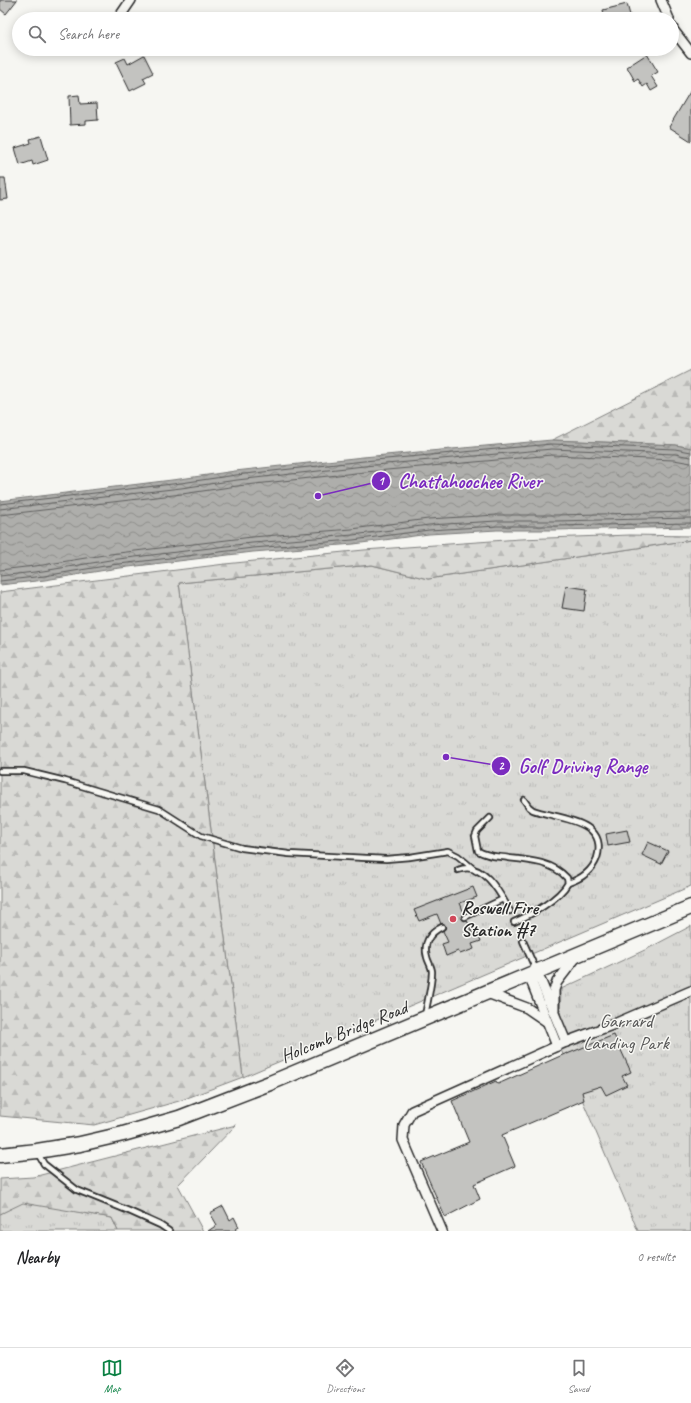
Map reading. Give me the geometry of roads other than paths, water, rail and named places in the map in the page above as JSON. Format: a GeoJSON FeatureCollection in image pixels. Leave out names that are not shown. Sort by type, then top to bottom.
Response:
{"type":"FeatureCollection","features":[{"type":"Feature","properties":{"kind":"main road","name":"Holcomb Bridge Road"},"geometry":{"type":"LineString","coordinates":[[0,1155],[80,1144],[123,1134],[178,1118],[270,1083],[691,907]]}},
{"type":"Feature","properties":{"kind":"street"},"geometry":{"type":"LineString","coordinates":[[123,12],[131,0]]}},
{"type":"Feature","properties":{"kind":"street"},"geometry":{"type":"LineString","coordinates":[[662,0],[666,12]]}},
{"type":"Feature","properties":{"kind":"street"},"geometry":{"type":"LineString","coordinates":[[679,37],[691,53]]}},
{"type":"Feature","properties":{"kind":"street"},"geometry":{"type":"LineString","coordinates":[[554,1014],[554,990],[557,982],[578,954]]}},
{"type":"Feature","properties":{"kind":"street"},"geometry":{"type":"LineString","coordinates":[[537,972],[566,1042]]}},
{"type":"Feature","properties":{"kind":"street"},"geometry":{"type":"LineString","coordinates":[[537,972],[532,984],[557,1046]]}},
{"type":"Feature","properties":{"kind":"street"},"geometry":{"type":"LineString","coordinates":[[442,1231],[403,1140],[404,1125],[412,1111],[566,1042],[612,1025],[691,991]]}},
{"type":"Feature","properties":{"kind":"street"},"geometry":{"type":"LineString","coordinates":[[487,993],[527,1008],[547,1022]]}},
{"type":"Feature","properties":{"kind":"lane"},"geometry":{"type":"LineString","coordinates":[[0,771],[24,771],[65,781],[159,809],[201,836],[242,848],[289,854],[386,859],[448,851],[458,856],[490,880],[497,888],[510,911]]}},
{"type":"Feature","properties":{"kind":"lane"},"geometry":{"type":"LineString","coordinates":[[514,922],[526,918],[560,894],[568,883],[579,879],[592,867],[598,853],[599,844],[593,830],[581,823],[533,810],[524,800]]}},
{"type":"Feature","properties":{"kind":"lane"},"geometry":{"type":"LineString","coordinates":[[490,818],[475,836],[478,851],[486,856],[535,862],[555,868],[567,878],[568,883]]}},
{"type":"Feature","properties":{"kind":"lane"},"geometry":{"type":"LineString","coordinates":[[458,870],[469,868],[476,871]]}},
{"type":"Feature","properties":{"kind":"lane"},"geometry":{"type":"LineString","coordinates":[[466,917],[503,899]]}},
{"type":"Feature","properties":{"kind":"lane"},"geometry":{"type":"LineString","coordinates":[[425,1019],[432,971],[425,948],[426,943],[433,933],[442,927]]}},
{"type":"Feature","properties":{"kind":"lane"},"geometry":{"type":"LineString","coordinates":[[523,942],[537,972]]}},
{"type":"Feature","properties":{"kind":"lane"},"geometry":{"type":"LineString","coordinates":[[37,1151],[44,1164],[78,1190],[129,1211],[170,1231]]}},
{"type":"Feature","properties":{"kind":"water"},"geometry":{"type":"Polygon","coordinates":[[[552,440],[676,445],[691,448],[691,527],[497,530],[429,534],[354,544],[253,552],[112,569],[45,580],[0,585],[0,501],[235,471],[363,457],[552,440]]]}},
{"type":"Feature","properties":{"kind":"place","name":"Chattahoochee River"},"geometry":{"type":"Point","coordinates":[318,496]}},
{"type":"Feature","properties":{"kind":"place","name":"Golf Driving Range"},"geometry":{"type":"Point","coordinates":[446,757]}},
{"type":"Feature","properties":{"kind":"place","name":"Roswell Fire Station #7"},"geometry":{"type":"Point","coordinates":[453,919]}},
{"type":"Feature","properties":{"kind":"park label","name":"Garrard Landing Park"},"geometry":{"type":"Point","coordinates":[626,1032]}}]}
